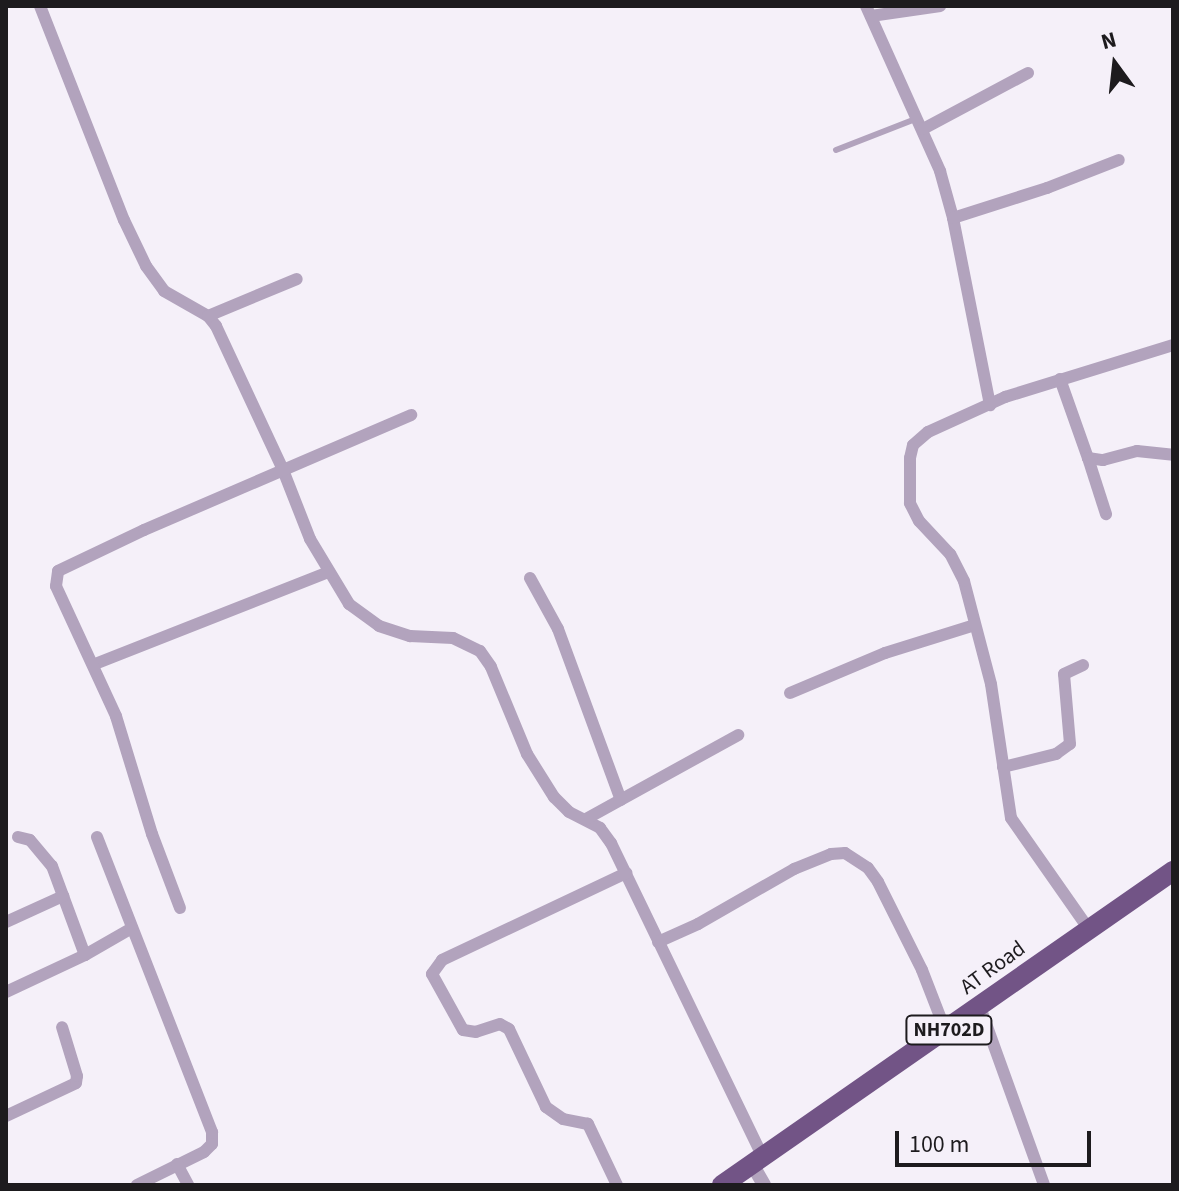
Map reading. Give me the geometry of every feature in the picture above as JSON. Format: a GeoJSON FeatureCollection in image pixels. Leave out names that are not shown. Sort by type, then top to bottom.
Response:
{"type":"FeatureCollection","features":[{"type":"Feature","properties":{"kind":"highway","name":"AT Road"},"geometry":{"type":"LineString","coordinates":[[722,1185],[946,1032],[1088,928],[1173,871]]}},
{"type":"Feature","properties":{"kind":"street"},"geometry":{"type":"LineString","coordinates":[[40,6],[124,220],[146,266],[164,291],[208,316],[235,363],[310,539],[328,572],[349,604],[379,626],[410,636],[453,638],[480,651],[491,667],[527,754],[554,797],[569,812],[600,828],[611,843],[757,1161],[764,1185]]}},
{"type":"Feature","properties":{"kind":"street"},"geometry":{"type":"LineString","coordinates":[[940,6],[869,11],[920,124],[953,218],[990,405]]}},
{"type":"Feature","properties":{"kind":"street"},"geometry":{"type":"LineString","coordinates":[[920,124],[1028,73]]}},
{"type":"Feature","properties":{"kind":"street"},"geometry":{"type":"LineString","coordinates":[[953,218],[1047,188],[1119,160]]}},
{"type":"Feature","properties":{"kind":"street"},"geometry":{"type":"LineString","coordinates":[[208,316],[297,279]]}},
{"type":"Feature","properties":{"kind":"street"},"geometry":{"type":"LineString","coordinates":[[1088,928],[1011,818],[991,684],[959,567],[919,521],[910,503],[910,458],[913,445],[928,432],[990,405],[1060,379],[1173,345]]}},
{"type":"Feature","properties":{"kind":"street"},"geometry":{"type":"LineString","coordinates":[[1060,379],[1106,514]]}},
{"type":"Feature","properties":{"kind":"street"},"geometry":{"type":"LineString","coordinates":[[180,908],[95,664],[56,586],[58,571],[411,415]]}},
{"type":"Feature","properties":{"kind":"street"},"geometry":{"type":"LineString","coordinates":[[1088,458],[1103,460],[1137,451],[1173,455]]}},
{"type":"Feature","properties":{"kind":"street"},"geometry":{"type":"LineString","coordinates":[[95,664],[328,572]]}},
{"type":"Feature","properties":{"kind":"street"},"geometry":{"type":"LineString","coordinates":[[530,578],[565,647],[621,800]]}},
{"type":"Feature","properties":{"kind":"street"},"geometry":{"type":"LineString","coordinates":[[790,693],[885,653],[975,625]]}},
{"type":"Feature","properties":{"kind":"street"},"geometry":{"type":"LineString","coordinates":[[1003,767],[1056,754],[1070,744],[1064,674],[1083,665]]}},
{"type":"Feature","properties":{"kind":"street"},"geometry":{"type":"LineString","coordinates":[[586,819],[738,735]]}},
{"type":"Feature","properties":{"kind":"street"},"geometry":{"type":"LineString","coordinates":[[18,837],[30,840],[46,856],[85,955]]}},
{"type":"Feature","properties":{"kind":"street"},"geometry":{"type":"LineString","coordinates":[[97,837],[212,1132],[212,1144],[204,1152],[137,1185]]}},
{"type":"Feature","properties":{"kind":"street"},"geometry":{"type":"LineString","coordinates":[[658,942],[698,924],[794,869],[831,854],[845,853],[868,868],[878,882],[922,970],[946,1032]]}},
{"type":"Feature","properties":{"kind":"street"},"geometry":{"type":"LineString","coordinates":[[617,1185],[588,1124],[563,1119],[546,1107],[509,1029],[500,1024],[476,1032],[463,1030],[432,974],[435,965],[456,953],[626,873]]}},
{"type":"Feature","properties":{"kind":"street"},"geometry":{"type":"LineString","coordinates":[[6,922],[63,896]]}},
{"type":"Feature","properties":{"kind":"street"},"geometry":{"type":"LineString","coordinates":[[6,992],[85,955],[132,928]]}},
{"type":"Feature","properties":{"kind":"street"},"geometry":{"type":"LineString","coordinates":[[980,1007],[1044,1185]]}},
{"type":"Feature","properties":{"kind":"street"},"geometry":{"type":"LineString","coordinates":[[6,1116],[76,1083],[77,1076],[62,1027]]}},
{"type":"Feature","properties":{"kind":"street"},"geometry":{"type":"LineString","coordinates":[[177,1164],[188,1185]]}},
{"type":"Feature","properties":{"kind":"lane"},"geometry":{"type":"LineString","coordinates":[[836,150],[920,124]]}}]}
